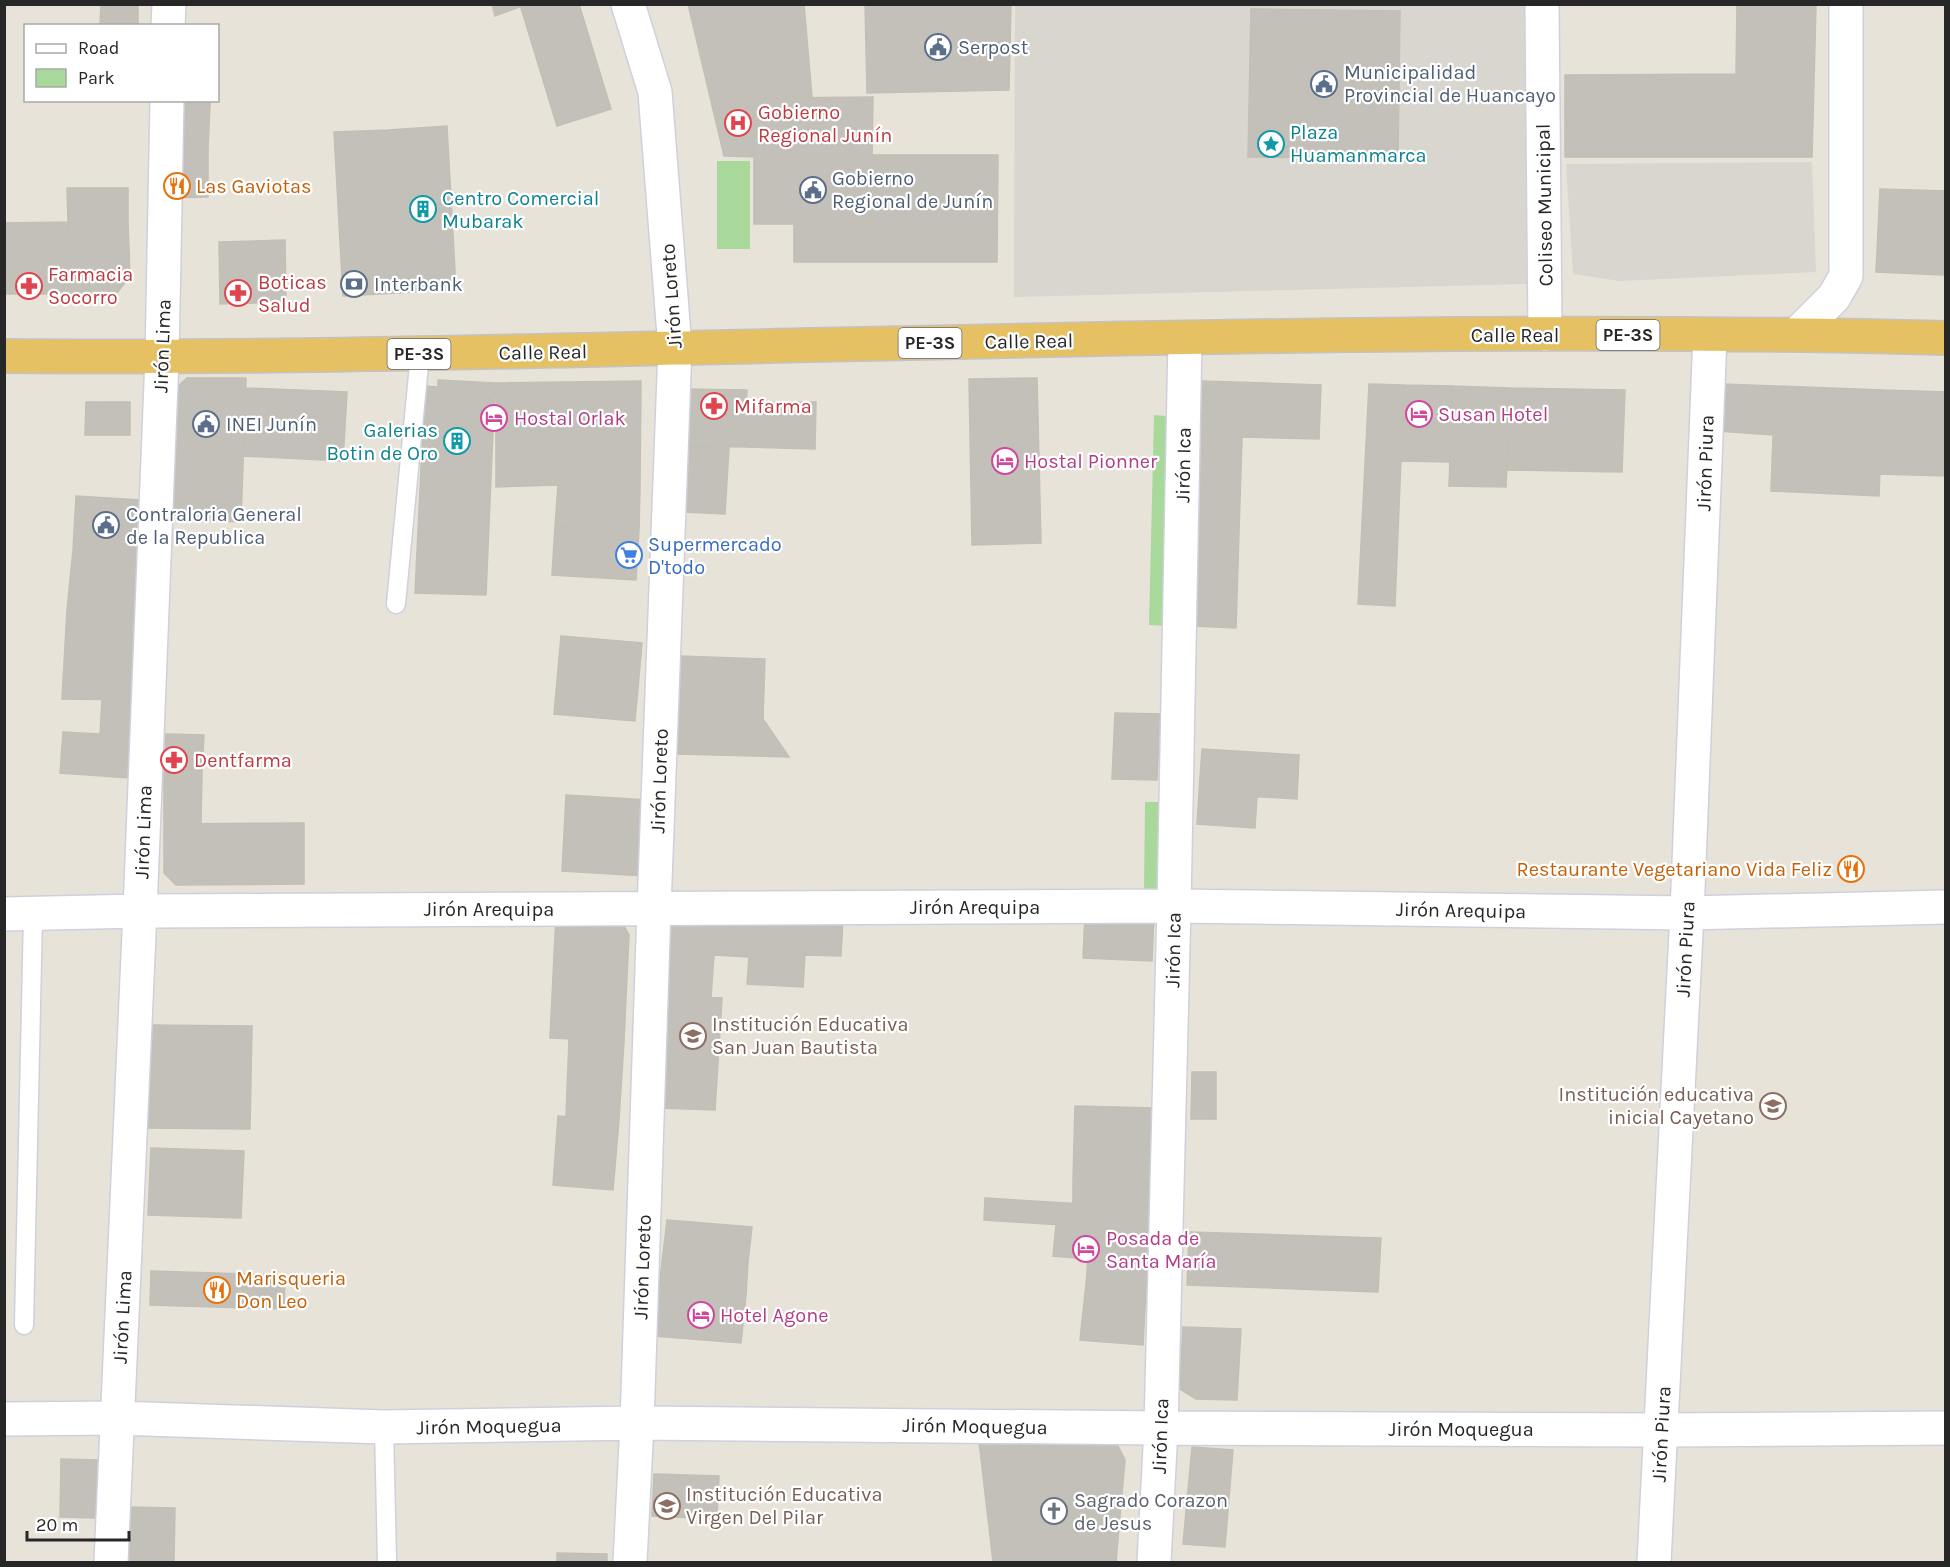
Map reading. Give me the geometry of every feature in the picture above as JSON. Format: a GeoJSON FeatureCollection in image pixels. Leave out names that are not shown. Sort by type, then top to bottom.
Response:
{"type":"FeatureCollection","features":[{"type":"Feature","properties":{"kind":"highway","name":"Calle Real"},"geometry":{"type":"LineString","coordinates":[[4,356],[162,358],[1185,338],[1545,334],[1797,334],[1946,338]]}},
{"type":"Feature","properties":{"kind":"street"},"geometry":{"type":"LineString","coordinates":[[168,24],[169,4]]}},
{"type":"Feature","properties":{"kind":"street","name":"Jirón Loreto"},"geometry":{"type":"LineString","coordinates":[[628,4],[655,92],[675,348],[638,1423],[630,1563]]}},
{"type":"Feature","properties":{"kind":"street","name":"Coliseo Municipal"},"geometry":{"type":"LineString","coordinates":[[1542,4],[1545,334]]}},
{"type":"Feature","properties":{"kind":"street"},"geometry":{"type":"LineString","coordinates":[[1797,334],[1834,297],[1846,276],[1846,4]]}},
{"type":"Feature","properties":{"kind":"street","name":"Jirón Lima"},"geometry":{"type":"LineString","coordinates":[[111,1563],[162,358],[167,102]]}},
{"type":"Feature","properties":{"kind":"street","name":"Jirón Piura"},"geometry":{"type":"LineString","coordinates":[[1654,1563],[1687,913],[1710,335]]}},
{"type":"Feature","properties":{"kind":"street","name":"Jirón Ica"},"geometry":{"type":"LineString","coordinates":[[1154,1563],[1161,1428],[1185,338]]}},
{"type":"Feature","properties":{"kind":"street","name":"Jirón Arequipa"},"geometry":{"type":"LineString","coordinates":[[19,915],[140,911],[1174,906],[1687,913],[1946,907]]}},
{"type":"Feature","properties":{"kind":"street","name":"Jirón Moquegua"},"geometry":{"type":"LineString","coordinates":[[4,1419],[117,1418],[384,1428],[638,1423],[1662,1430],[1946,1428]]}},
{"type":"Feature","properties":{"kind":"lane"},"geometry":{"type":"LineString","coordinates":[[396,604],[420,354]]}},
{"type":"Feature","properties":{"kind":"lane"},"geometry":{"type":"LineString","coordinates":[[19,915],[24,1325]]}},
{"type":"Feature","properties":{"kind":"lane"},"geometry":{"type":"LineString","coordinates":[[384,1428],[387,1563]]}},
{"type":"Feature","properties":{"kind":"green space"},"geometry":{"type":"Polygon","coordinates":[[[717,161],[750,161],[750,249],[717,249],[717,161]]]}},
{"type":"Feature","properties":{"kind":"green space"},"geometry":{"type":"Polygon","coordinates":[[[1154,415],[1177,417],[1173,626],[1149,625],[1154,415]]]}},
{"type":"Feature","properties":{"kind":"green space"},"geometry":{"type":"Polygon","coordinates":[[[1145,802],[1171,802],[1170,890],[1144,890],[1145,802]]]}},
{"type":"Feature","properties":{"kind":"shaded area","name":"Plaza Huamanmarca"},"geometry":{"type":"Polygon","coordinates":[[[1015,5],[1525,5],[1530,284],[1014,297],[1015,5]]]}},
{"type":"Feature","properties":{"kind":"shaded area"},"geometry":{"type":"Polygon","coordinates":[[[1812,162],[1816,272],[1619,281],[1573,274],[1566,164],[1812,162]]]}},
{"type":"Feature","properties":{"kind":"building"},"geometry":{"type":"Polygon","coordinates":[[[101,4],[138,4],[138,24],[100,24],[101,4]]]}},
{"type":"Feature","properties":{"kind":"building"},"geometry":{"type":"Polygon","coordinates":[[[492,4],[527,4],[495,16],[492,4]]]}},
{"type":"Feature","properties":{"kind":"building"},"geometry":{"type":"Polygon","coordinates":[[[531,4],[579,4],[611,109],[557,126],[521,8],[531,4]]]}},
{"type":"Feature","properties":{"kind":"building"},"geometry":{"type":"Polygon","coordinates":[[[688,4],[804,4],[812,97],[754,98],[754,157],[724,156],[688,4]]]}},
{"type":"Feature","properties":{"kind":"building","name":"Serpost"},"geometry":{"type":"Polygon","coordinates":[[[865,4],[1011,4],[1009,90],[867,93],[865,4]]]}},
{"type":"Feature","properties":{"kind":"building"},"geometry":{"type":"Polygon","coordinates":[[[1737,4],[1816,4],[1812,157],[1565,157],[1565,75],[1736,74],[1737,4]]]}},
{"type":"Feature","properties":{"kind":"building","name":"Municipalidad Provincial de Huancayo"},"geometry":{"type":"Polygon","coordinates":[[[1251,9],[1400,11],[1398,159],[1248,157],[1251,9]]]}},
{"type":"Feature","properties":{"kind":"building","name":"Gobierno Regional de Junín"},"geometry":{"type":"Polygon","coordinates":[[[873,97],[871,224],[754,224],[754,98],[873,97]]]}},
{"type":"Feature","properties":{"kind":"building"},"geometry":{"type":"Polygon","coordinates":[[[171,102],[210,105],[208,148],[168,146],[171,102]]]}},
{"type":"Feature","properties":{"kind":"building"},"geometry":{"type":"Polygon","coordinates":[[[187,102],[211,102],[210,105],[187,102]]]}},
{"type":"Feature","properties":{"kind":"building","name":"Centro Comercial Mubarak"},"geometry":{"type":"Polygon","coordinates":[[[447,126],[456,289],[398,293],[389,130],[447,126]]]}},
{"type":"Feature","properties":{"kind":"building"},"geometry":{"type":"Polygon","coordinates":[[[389,130],[398,293],[343,296],[334,132],[389,130]]]}},
{"type":"Feature","properties":{"kind":"building"},"geometry":{"type":"Polygon","coordinates":[[[168,146],[208,148],[208,197],[166,198],[168,146]]]}},
{"type":"Feature","properties":{"kind":"building"},"geometry":{"type":"Polygon","coordinates":[[[871,155],[998,155],[997,262],[794,262],[794,224],[871,224],[871,155]]]}},
{"type":"Feature","properties":{"kind":"building"},"geometry":{"type":"Polygon","coordinates":[[[67,188],[128,188],[128,221],[68,222],[67,188]]]}},
{"type":"Feature","properties":{"kind":"building"},"geometry":{"type":"Polygon","coordinates":[[[1880,189],[1946,191],[1943,275],[1876,272],[1880,189]]]}},
{"type":"Feature","properties":{"kind":"building"},"geometry":{"type":"Polygon","coordinates":[[[1946,206],[1946,275],[1943,275],[1946,206]]]}},
{"type":"Feature","properties":{"kind":"building"},"geometry":{"type":"Polygon","coordinates":[[[128,221],[130,276],[117,293],[66,294],[68,222],[128,221]]]}},
{"type":"Feature","properties":{"kind":"building"},"geometry":{"type":"Polygon","coordinates":[[[68,222],[66,294],[4,294],[4,223],[68,222]]]}},
{"type":"Feature","properties":{"kind":"building"},"geometry":{"type":"Polygon","coordinates":[[[285,240],[286,302],[220,304],[219,242],[285,240]]]}},
{"type":"Feature","properties":{"kind":"building","name":"INEI Junín"},"geometry":{"type":"Polygon","coordinates":[[[187,378],[246,378],[241,522],[164,519],[170,393],[187,378]]]}},
{"type":"Feature","properties":{"kind":"building","name":"Hostal Pionner"},"geometry":{"type":"Polygon","coordinates":[[[1037,378],[1041,543],[972,545],[969,379],[1037,378]]]}},
{"type":"Feature","properties":{"kind":"building","name":"Galerias Botin de Oro"},"geometry":{"type":"Polygon","coordinates":[[[438,380],[495,383],[486,595],[415,593],[425,386],[438,387],[438,380]]]}},
{"type":"Feature","properties":{"kind":"building"},"geometry":{"type":"Polygon","coordinates":[[[641,381],[640,487],[558,485],[496,487],[496,383],[641,381]]]}},
{"type":"Feature","properties":{"kind":"building"},"geometry":{"type":"Polygon","coordinates":[[[1201,381],[1321,385],[1319,439],[1242,437],[1236,628],[1192,626],[1201,381]]]}},
{"type":"Feature","properties":{"kind":"building"},"geometry":{"type":"Polygon","coordinates":[[[1369,384],[1404,385],[1395,606],[1358,604],[1369,384]]]}},
{"type":"Feature","properties":{"kind":"building"},"geometry":{"type":"Polygon","coordinates":[[[1722,384],[1775,386],[1773,435],[1718,431],[1722,384]]]}},
{"type":"Feature","properties":{"kind":"building"},"geometry":{"type":"Polygon","coordinates":[[[1404,385],[1453,386],[1450,462],[1401,461],[1404,385]]]}},
{"type":"Feature","properties":{"kind":"building"},"geometry":{"type":"Polygon","coordinates":[[[1453,386],[1510,388],[1506,487],[1449,486],[1453,386]]]}},
{"type":"Feature","properties":{"kind":"building"},"geometry":{"type":"Polygon","coordinates":[[[1775,386],[1883,390],[1879,496],[1771,491],[1775,386]]]}},
{"type":"Feature","properties":{"kind":"building"},"geometry":{"type":"Polygon","coordinates":[[[245,388],[347,392],[343,461],[243,456],[245,388]]]}},
{"type":"Feature","properties":{"kind":"building"},"geometry":{"type":"Polygon","coordinates":[[[1510,388],[1625,390],[1622,472],[1507,470],[1510,388]]]}},
{"type":"Feature","properties":{"kind":"building"},"geometry":{"type":"Polygon","coordinates":[[[687,389],[747,390],[745,447],[686,446],[687,389]]]}},
{"type":"Feature","properties":{"kind":"building"},"geometry":{"type":"Polygon","coordinates":[[[1883,390],[1946,392],[1946,476],[1880,474],[1883,390]]]}},
{"type":"Feature","properties":{"kind":"building"},"geometry":{"type":"Polygon","coordinates":[[[86,402],[103,402],[102,435],[85,435],[86,402]]]}},
{"type":"Feature","properties":{"kind":"building"},"geometry":{"type":"Polygon","coordinates":[[[103,402],[130,402],[130,435],[102,435],[103,402]]]}},
{"type":"Feature","properties":{"kind":"building"},"geometry":{"type":"Polygon","coordinates":[[[747,402],[816,402],[815,449],[745,447],[747,402]]]}},
{"type":"Feature","properties":{"kind":"building"},"geometry":{"type":"Polygon","coordinates":[[[686,446],[729,448],[725,514],[683,512],[686,446]]]}},
{"type":"Feature","properties":{"kind":"building"},"geometry":{"type":"Polygon","coordinates":[[[558,485],[640,487],[639,530],[555,526],[558,485]]]}},
{"type":"Feature","properties":{"kind":"building","name":"Contraloria General de la Republica"},"geometry":{"type":"Polygon","coordinates":[[[76,496],[140,500],[136,554],[73,550],[76,496]]]}},
{"type":"Feature","properties":{"kind":"building"},"geometry":{"type":"Polygon","coordinates":[[[555,526],[639,530],[636,580],[552,575],[555,526]]]}},
{"type":"Feature","properties":{"kind":"building"},"geometry":{"type":"Polygon","coordinates":[[[73,550],[136,554],[136,613],[67,610],[73,550]]]}},
{"type":"Feature","properties":{"kind":"building"},"geometry":{"type":"Polygon","coordinates":[[[67,610],[136,613],[134,700],[62,699],[67,610]]]}},
{"type":"Feature","properties":{"kind":"building"},"geometry":{"type":"Polygon","coordinates":[[[561,636],[642,643],[635,721],[554,714],[561,636]]]}},
{"type":"Feature","properties":{"kind":"building"},"geometry":{"type":"Polygon","coordinates":[[[679,656],[765,659],[763,719],[677,718],[679,656]]]}},
{"type":"Feature","properties":{"kind":"building"},"geometry":{"type":"Polygon","coordinates":[[[102,699],[134,700],[130,778],[60,773],[63,732],[100,734],[102,699]]]}},
{"type":"Feature","properties":{"kind":"building"},"geometry":{"type":"Polygon","coordinates":[[[1115,713],[1160,714],[1157,780],[1112,779],[1115,713]]]}},
{"type":"Feature","properties":{"kind":"building"},"geometry":{"type":"Polygon","coordinates":[[[677,718],[763,719],[789,757],[677,754],[677,718]]]}},
{"type":"Feature","properties":{"kind":"building"},"geometry":{"type":"Polygon","coordinates":[[[166,734],[204,735],[202,771],[164,769],[166,734]]]}},
{"type":"Feature","properties":{"kind":"building"},"geometry":{"type":"Polygon","coordinates":[[[1202,749],[1299,755],[1297,799],[1199,793],[1202,749]]]}},
{"type":"Feature","properties":{"kind":"building"},"geometry":{"type":"Polygon","coordinates":[[[164,769],[202,771],[201,824],[164,824],[164,769]]]}},
{"type":"Feature","properties":{"kind":"building"},"geometry":{"type":"Polygon","coordinates":[[[1199,793],[1257,797],[1255,828],[1197,824],[1199,793]]]}},
{"type":"Feature","properties":{"kind":"building"},"geometry":{"type":"Polygon","coordinates":[[[566,795],[649,800],[645,876],[562,871],[566,795]]]}},
{"type":"Feature","properties":{"kind":"building"},"geometry":{"type":"Polygon","coordinates":[[[304,823],[304,884],[176,885],[164,873],[164,824],[304,823]]]}},
{"type":"Feature","properties":{"kind":"building"},"geometry":{"type":"Polygon","coordinates":[[[669,909],[843,917],[841,956],[805,955],[803,987],[747,984],[749,957],[714,955],[711,997],[664,995],[669,909]]]}},
{"type":"Feature","properties":{"kind":"building"},"geometry":{"type":"Polygon","coordinates":[[[1085,914],[1154,916],[1152,961],[1083,958],[1085,914]]]}},
{"type":"Feature","properties":{"kind":"building"},"geometry":{"type":"Polygon","coordinates":[[[556,915],[623,924],[629,935],[624,1041],[550,1038],[556,915]]]}},
{"type":"Feature","properties":{"kind":"building"},"geometry":{"type":"Polygon","coordinates":[[[664,995],[722,998],[717,1079],[661,1076],[664,995]]]}},
{"type":"Feature","properties":{"kind":"building"},"geometry":{"type":"Polygon","coordinates":[[[148,1025],[252,1026],[250,1129],[147,1128],[148,1025]]]}},
{"type":"Feature","properties":{"kind":"building"},"geometry":{"type":"Polygon","coordinates":[[[569,1039],[624,1041],[619,1120],[566,1116],[569,1039]]]}},
{"type":"Feature","properties":{"kind":"building"},"geometry":{"type":"Polygon","coordinates":[[[1192,1072],[1216,1072],[1216,1119],[1191,1119],[1192,1072]]]}},
{"type":"Feature","properties":{"kind":"building"},"geometry":{"type":"Polygon","coordinates":[[[661,1076],[717,1079],[715,1110],[659,1108],[661,1076]]]}},
{"type":"Feature","properties":{"kind":"building"},"geometry":{"type":"Polygon","coordinates":[[[1075,1106],[1154,1108],[1151,1181],[1073,1178],[1075,1106]]]}},
{"type":"Feature","properties":{"kind":"building"},"geometry":{"type":"Polygon","coordinates":[[[558,1116],[619,1120],[613,1190],[553,1185],[558,1116]]]}},
{"type":"Feature","properties":{"kind":"building"},"geometry":{"type":"Polygon","coordinates":[[[151,1148],[244,1151],[241,1218],[148,1215],[151,1148]]]}},
{"type":"Feature","properties":{"kind":"building"},"geometry":{"type":"Polygon","coordinates":[[[1073,1178],[1151,1181],[1150,1208],[1073,1203],[1073,1178]]]}},
{"type":"Feature","properties":{"kind":"building"},"geometry":{"type":"Polygon","coordinates":[[[985,1198],[1150,1208],[1150,1231],[984,1220],[985,1198]]]}},
{"type":"Feature","properties":{"kind":"building"},"geometry":{"type":"Polygon","coordinates":[[[667,1220],[752,1227],[748,1262],[663,1254],[667,1220]]]}},
{"type":"Feature","properties":{"kind":"building"},"geometry":{"type":"Polygon","coordinates":[[[1056,1225],[1150,1231],[1146,1288],[1086,1284],[1088,1259],[1053,1256],[1056,1225]]]}},
{"type":"Feature","properties":{"kind":"building"},"geometry":{"type":"Polygon","coordinates":[[[1189,1232],[1381,1238],[1378,1292],[1187,1285],[1189,1232]]]}},
{"type":"Feature","properties":{"kind":"building"},"geometry":{"type":"Polygon","coordinates":[[[663,1254],[748,1262],[746,1295],[659,1287],[663,1254]]]}},
{"type":"Feature","properties":{"kind":"building","name":"Marisqueria Don Leo"},"geometry":{"type":"Polygon","coordinates":[[[151,1271],[285,1275],[284,1309],[150,1305],[151,1271]]]}},
{"type":"Feature","properties":{"kind":"building"},"geometry":{"type":"Polygon","coordinates":[[[1086,1284],[1146,1288],[1143,1345],[1080,1340],[1086,1284]]]}},
{"type":"Feature","properties":{"kind":"building","name":"Hotel Agone"},"geometry":{"type":"Polygon","coordinates":[[[659,1287],[746,1295],[741,1343],[655,1336],[659,1287]]]}},
{"type":"Feature","properties":{"kind":"building"},"geometry":{"type":"Polygon","coordinates":[[[1183,1327],[1241,1329],[1239,1364],[1181,1362],[1183,1327]]]}},
{"type":"Feature","properties":{"kind":"building"},"geometry":{"type":"Polygon","coordinates":[[[1181,1362],[1239,1364],[1237,1400],[1196,1399],[1180,1389],[1181,1362]]]}},
{"type":"Feature","properties":{"kind":"building","name":"Sagrado Corazon de Jesus"},"geometry":{"type":"Polygon","coordinates":[[[1104,1440],[1118,1446],[1125,1460],[1116,1562],[993,1562],[979,1441],[1104,1440]]]}},
{"type":"Feature","properties":{"kind":"building"},"geometry":{"type":"Polygon","coordinates":[[[1192,1447],[1233,1450],[1225,1547],[1183,1544],[1192,1447]]]}},
{"type":"Feature","properties":{"kind":"building"},"geometry":{"type":"Polygon","coordinates":[[[61,1459],[97,1460],[96,1518],[60,1517],[61,1459]]]}},
{"type":"Feature","properties":{"kind":"building"},"geometry":{"type":"Polygon","coordinates":[[[654,1474],[719,1476],[717,1519],[652,1516],[654,1474]]]}},
{"type":"Feature","properties":{"kind":"building"},"geometry":{"type":"Polygon","coordinates":[[[128,1507],[175,1508],[174,1562],[127,1562],[128,1507]]]}},
{"type":"Feature","properties":{"kind":"building"},"geometry":{"type":"Polygon","coordinates":[[[557,1553],[607,1554],[607,1562],[557,1562],[557,1553]]]}},
{"type":"Feature","properties":{"kind":"place","name":"Serpost"},"geometry":{"type":"Point","coordinates":[938,47]}},
{"type":"Feature","properties":{"kind":"place","name":"Municipalidad Provincial de Huancayo"},"geometry":{"type":"Point","coordinates":[1324,84]}},
{"type":"Feature","properties":{"kind":"place","name":"Gobierno Regional Junín"},"geometry":{"type":"Point","coordinates":[738,123]}},
{"type":"Feature","properties":{"kind":"place","name":"Plaza Huamanmarca"},"geometry":{"type":"Point","coordinates":[1271,144]}},
{"type":"Feature","properties":{"kind":"place","name":"Las Gaviotas"},"geometry":{"type":"Point","coordinates":[177,186]}},
{"type":"Feature","properties":{"kind":"place","name":"Gobierno Regional de Junín"},"geometry":{"type":"Point","coordinates":[813,190]}},
{"type":"Feature","properties":{"kind":"place","name":"Centro Comercial Mubarak"},"geometry":{"type":"Point","coordinates":[423,209]}},
{"type":"Feature","properties":{"kind":"place","name":"Interbank"},"geometry":{"type":"Point","coordinates":[354,284]}},
{"type":"Feature","properties":{"kind":"place","name":"Farmacia Socorro"},"geometry":{"type":"Point","coordinates":[29,286]}},
{"type":"Feature","properties":{"kind":"place","name":"Boticas Salud"},"geometry":{"type":"Point","coordinates":[238,293]}},
{"type":"Feature","properties":{"kind":"place","name":"Mifarma"},"geometry":{"type":"Point","coordinates":[714,406]}},
{"type":"Feature","properties":{"kind":"place","name":"Susan Hotel"},"geometry":{"type":"Point","coordinates":[1419,414]}},
{"type":"Feature","properties":{"kind":"place","name":"Hostal Orlak"},"geometry":{"type":"Point","coordinates":[494,418]}},
{"type":"Feature","properties":{"kind":"place","name":"INEI Junín"},"geometry":{"type":"Point","coordinates":[206,424]}},
{"type":"Feature","properties":{"kind":"place","name":"Galerias Botin de Oro"},"geometry":{"type":"Point","coordinates":[457,441]}},
{"type":"Feature","properties":{"kind":"place","name":"Hostal Pionner"},"geometry":{"type":"Point","coordinates":[1005,461]}},
{"type":"Feature","properties":{"kind":"place","name":"Contraloria General de la Republica"},"geometry":{"type":"Point","coordinates":[106,525]}},
{"type":"Feature","properties":{"kind":"place","name":"Supermercado D'todo"},"geometry":{"type":"Point","coordinates":[629,555]}},
{"type":"Feature","properties":{"kind":"place","name":"Dentfarma"},"geometry":{"type":"Point","coordinates":[174,760]}},
{"type":"Feature","properties":{"kind":"place","name":"Restaurante Vegetariano Vida Feliz"},"geometry":{"type":"Point","coordinates":[1851,869]}},
{"type":"Feature","properties":{"kind":"place","name":"Institución Educativa San Juan Bautista"},"geometry":{"type":"Point","coordinates":[693,1036]}},
{"type":"Feature","properties":{"kind":"place","name":"Institución educativa inicial Cayetano"},"geometry":{"type":"Point","coordinates":[1773,1106]}},
{"type":"Feature","properties":{"kind":"place","name":"Posada de Santa María"},"geometry":{"type":"Point","coordinates":[1086,1249]}},
{"type":"Feature","properties":{"kind":"place","name":"Marisqueria Don Leo"},"geometry":{"type":"Point","coordinates":[217,1290]}},
{"type":"Feature","properties":{"kind":"place","name":"Hotel Agone"},"geometry":{"type":"Point","coordinates":[701,1315]}},
{"type":"Feature","properties":{"kind":"place","name":"Institución Educativa Virgen Del Pilar"},"geometry":{"type":"Point","coordinates":[667,1506]}},
{"type":"Feature","properties":{"kind":"place","name":"Sagrado Corazon de Jesus"},"geometry":{"type":"Point","coordinates":[1054,1511]}}]}
